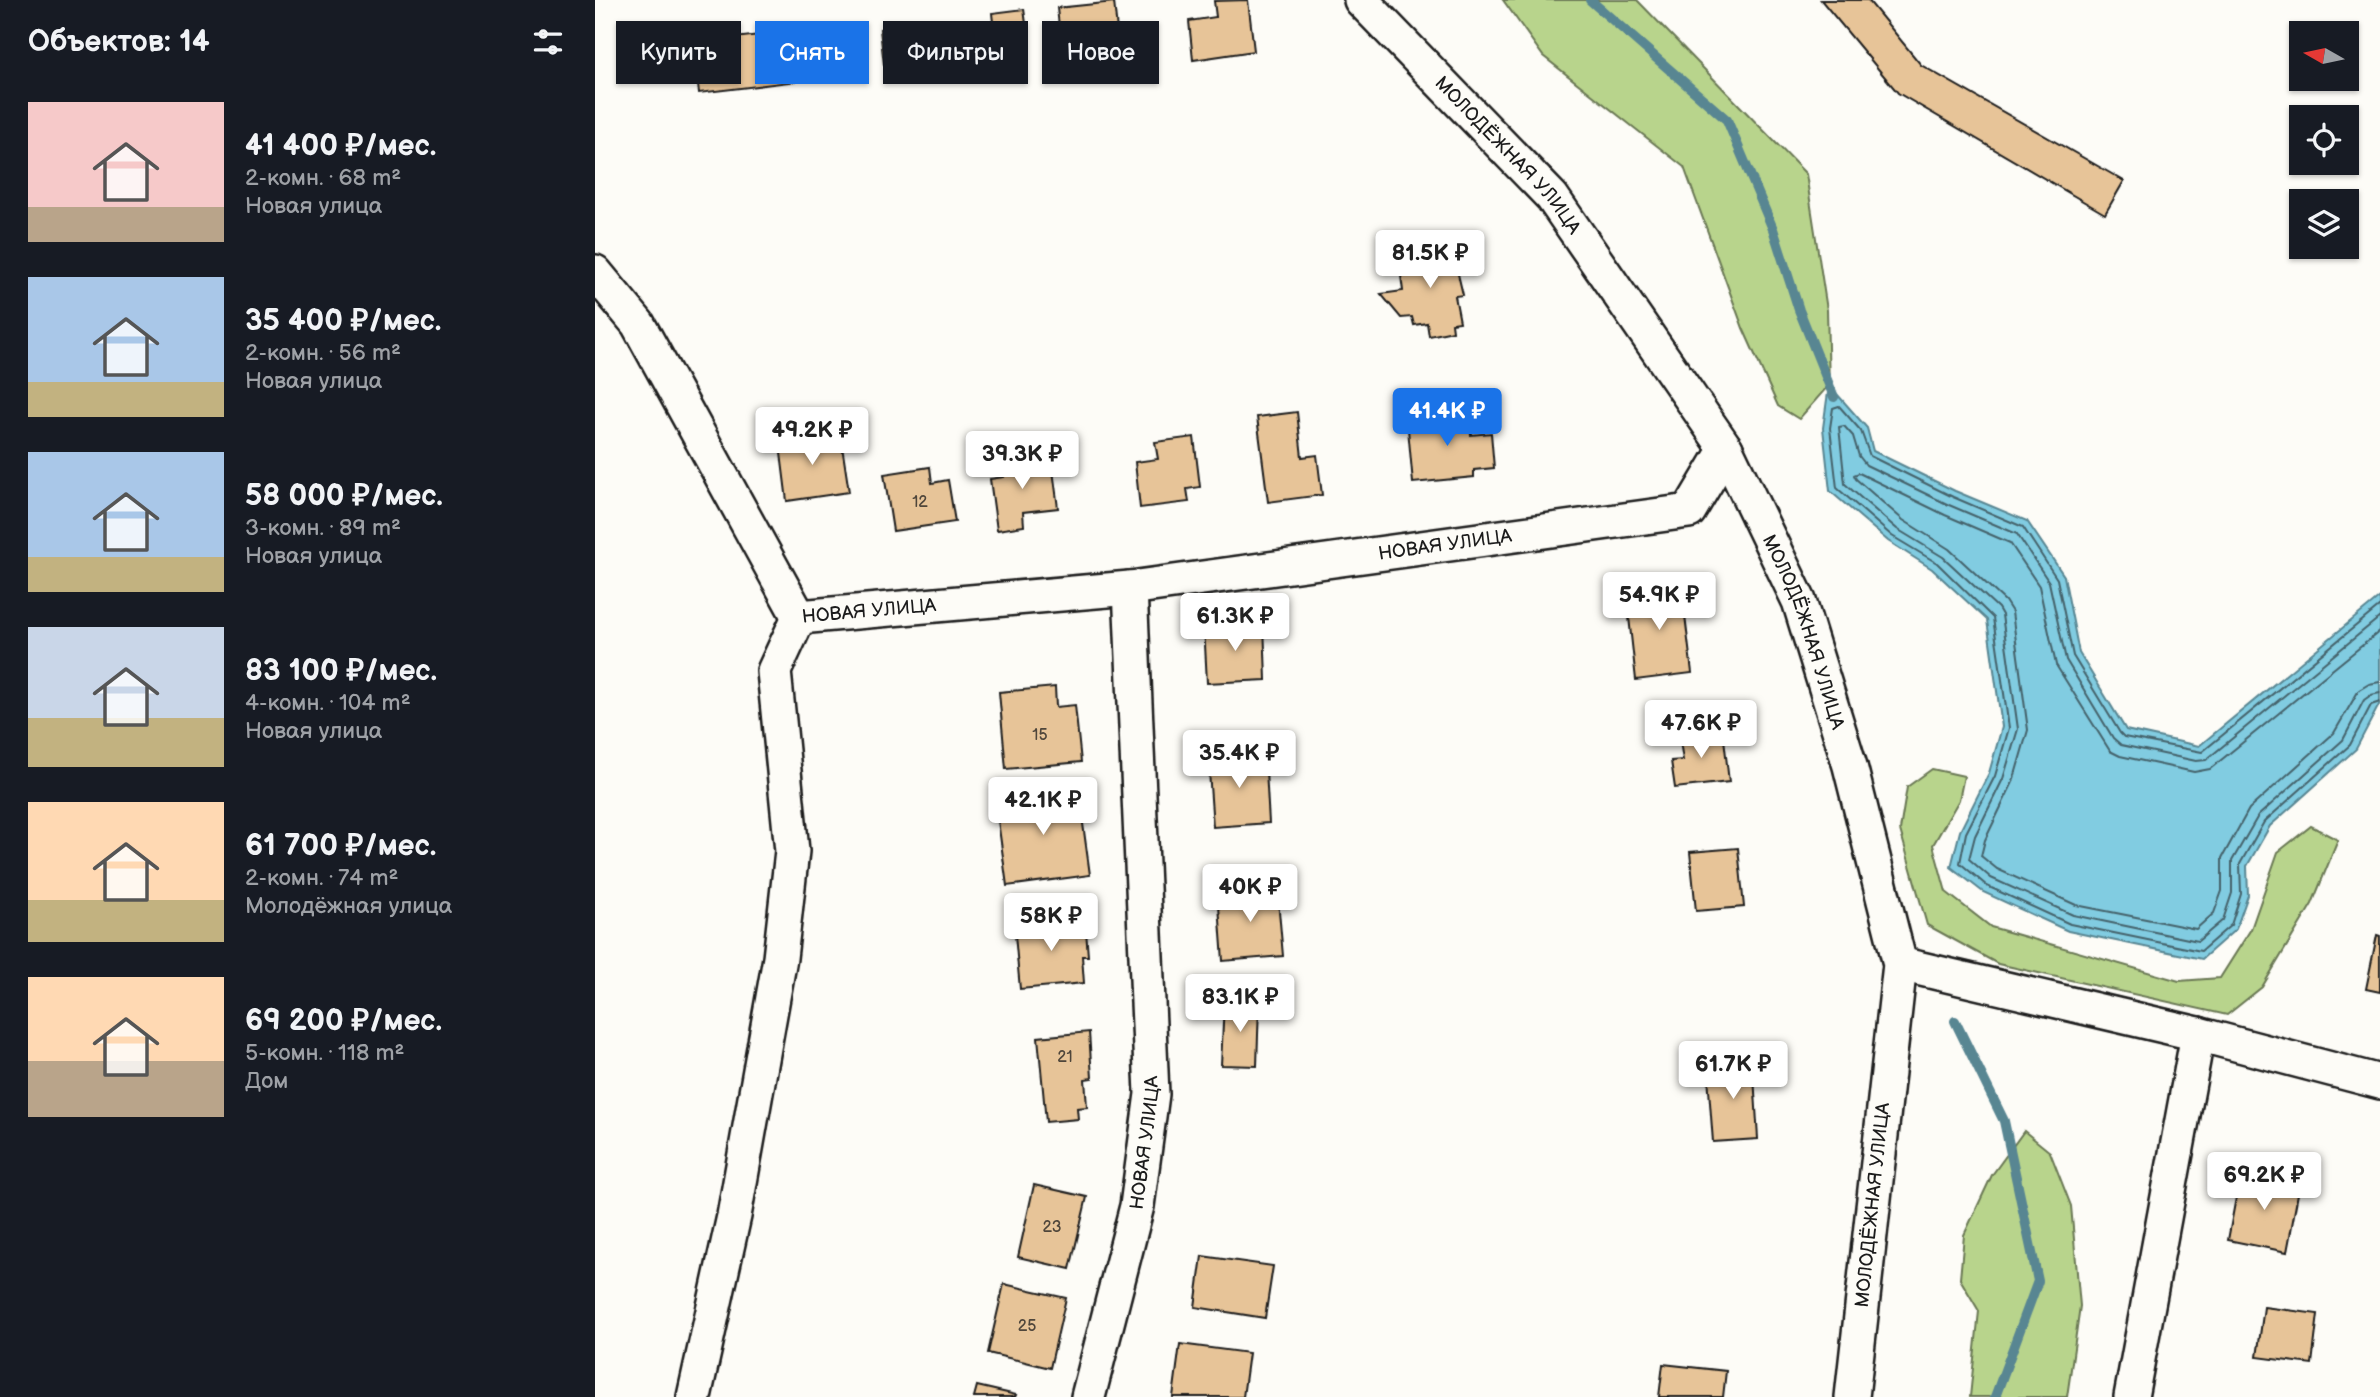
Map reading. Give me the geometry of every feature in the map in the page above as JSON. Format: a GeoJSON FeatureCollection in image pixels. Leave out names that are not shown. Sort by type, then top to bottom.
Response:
{"type":"FeatureCollection","features":[{"type":"Feature","properties":{"kind":"street","name":"МОЛОДЁЖНАЯ УЛИЦА"},"geometry":{"type":"LineString","coordinates":[[1361,0],[1552,197],[1726,449],[1798,601],[1850,766],[1900,964],[1851,1397]]}},
{"type":"Feature","properties":{"kind":"street","name":"НОВАЯ УЛИЦА"},"geometry":{"type":"LineString","coordinates":[[595,272],[638,324],[799,617],[1130,588],[1689,511],[1726,449]]}},
{"type":"Feature","properties":{"kind":"street","name":"НОВАЯ УЛИЦА"},"geometry":{"type":"LineString","coordinates":[[1088,1397],[1137,1206],[1152,1094],[1130,588]]}},
{"type":"Feature","properties":{"kind":"street"},"geometry":{"type":"LineString","coordinates":[[694,1397],[734,1216],[780,958],[792,851],[774,671],[799,617]]}},
{"type":"Feature","properties":{"kind":"street"},"geometry":{"type":"LineString","coordinates":[[1900,964],[2198,1034],[2380,1082]]}},
{"type":"Feature","properties":{"kind":"street"},"geometry":{"type":"LineString","coordinates":[[2130,1397],[2198,1034]]}},
{"type":"Feature","properties":{"kind":"green space"},"geometry":{"type":"Polygon","coordinates":[[[1503,0],[1637,0],[1806,174],[1827,310],[1829,385],[1799,419],[1778,406],[1743,328],[1684,167],[1543,56],[1503,0]]]}},
{"type":"Feature","properties":{"kind":"green space"},"geometry":{"type":"Polygon","coordinates":[[[1932,769],[1964,776],[1959,800],[1933,845],[1946,892],[1991,927],[2179,981],[2220,978],[2251,929],[2278,852],[2311,826],[2338,840],[2312,904],[2262,987],[2227,1015],[1998,964],[1927,925],[1900,830],[1907,787],[1932,769]]]}},
{"type":"Feature","properties":{"kind":"green space"},"geometry":{"type":"Polygon","coordinates":[[[2024,1131],[2050,1152],[2071,1206],[2080,1306],[2067,1397],[1970,1397],[1979,1311],[1960,1279],[1964,1235],[1992,1175],[2024,1131]]]}},
{"type":"Feature","properties":{"kind":"water"},"geometry":{"type":"Polygon","coordinates":[[[1829,385],[1867,428],[1873,451],[1955,491],[2027,521],[2064,576],[2079,653],[2126,730],[2199,746],[2380,597],[2380,703],[2356,749],[2270,826],[2247,866],[2248,895],[2236,929],[2202,959],[2068,931],[1983,892],[1951,867],[1960,831],[1989,773],[2002,727],[1987,620],[1932,569],[1888,541],[1830,491],[1823,428],[1829,385]]]}},
{"type":"Feature","properties":{"kind":"building"},"geometry":{"type":"Polygon","coordinates":[[[1248,0],[1254,51],[1193,60],[1189,21],[1216,17],[1214,1],[1248,0]]]}},
{"type":"Feature","properties":{"kind":"building"},"geometry":{"type":"Polygon","coordinates":[[[1821,0],[1868,0],[1921,65],[2124,181],[2105,214],[1898,93],[1821,0]]]}},
{"type":"Feature","properties":{"kind":"building"},"geometry":{"type":"Polygon","coordinates":[[[1114,2],[1116,21],[1058,21],[1057,8],[1114,2]]]}},
{"type":"Feature","properties":{"kind":"building"},"geometry":{"type":"Polygon","coordinates":[[[1024,9],[1026,21],[993,21],[992,13],[1024,9]]]}},
{"type":"Feature","properties":{"kind":"building"},"geometry":{"type":"Polygon","coordinates":[[[880,29],[883,29],[883,56],[880,29]]]}},
{"type":"Feature","properties":{"kind":"building"},"geometry":{"type":"Polygon","coordinates":[[[755,35],[755,84],[773,84],[699,93],[698,84],[741,84],[741,37],[755,35]]]}},
{"type":"Feature","properties":{"kind":"building"},"geometry":{"type":"Polygon","coordinates":[[[1446,246],[1460,257],[1458,274],[1463,295],[1455,296],[1460,322],[1452,323],[1453,331],[1429,336],[1427,323],[1414,325],[1412,317],[1401,318],[1381,294],[1403,291],[1400,268],[1415,266],[1413,252],[1446,246]]]}},
{"type":"Feature","properties":{"kind":"building"},"geometry":{"type":"Polygon","coordinates":[[[1297,412],[1302,457],[1317,455],[1322,495],[1268,502],[1257,417],[1297,412]]]}},
{"type":"Feature","properties":{"kind":"building"},"geometry":{"type":"Polygon","coordinates":[[[1469,412],[1471,435],[1491,433],[1494,468],[1474,470],[1474,477],[1413,483],[1407,418],[1469,412]]]}},
{"type":"Feature","properties":{"kind":"building"},"geometry":{"type":"Polygon","coordinates":[[[823,430],[826,448],[842,446],[849,492],[787,501],[779,437],[823,430]]]}},
{"type":"Feature","properties":{"kind":"building"},"geometry":{"type":"Polygon","coordinates":[[[1194,437],[1200,487],[1187,489],[1189,502],[1140,508],[1135,462],[1158,459],[1155,442],[1194,437]]]}},
{"type":"Feature","properties":{"kind":"building"},"geometry":{"type":"Polygon","coordinates":[[[1034,454],[1036,472],[1053,470],[1058,508],[1023,512],[1024,526],[997,530],[990,479],[1004,477],[1001,459],[1034,454]]]}},
{"type":"Feature","properties":{"kind":"building"},"geometry":{"type":"Polygon","coordinates":[[[930,467],[932,483],[948,480],[955,522],[893,531],[884,474],[930,467]]]}},
{"type":"Feature","properties":{"kind":"building"},"geometry":{"type":"Polygon","coordinates":[[[1681,583],[1692,673],[1636,680],[1626,590],[1681,583]]]}},
{"type":"Feature","properties":{"kind":"building"},"geometry":{"type":"Polygon","coordinates":[[[1264,623],[1266,680],[1207,683],[1204,625],[1264,623]]]}},
{"type":"Feature","properties":{"kind":"building"},"geometry":{"type":"Polygon","coordinates":[[[1055,687],[1056,707],[1075,705],[1081,762],[1006,769],[999,692],[1055,687]]]}},
{"type":"Feature","properties":{"kind":"building"},"geometry":{"type":"Polygon","coordinates":[[[1723,730],[1729,782],[1675,788],[1671,761],[1683,760],[1679,735],[1723,730]]]}},
{"type":"Feature","properties":{"kind":"building"},"geometry":{"type":"Polygon","coordinates":[[[1265,753],[1269,823],[1213,827],[1208,757],[1265,753]]]}},
{"type":"Feature","properties":{"kind":"building"},"geometry":{"type":"Polygon","coordinates":[[[1078,787],[1090,875],[1007,886],[995,799],[1078,787]]]}},
{"type":"Feature","properties":{"kind":"building"},"geometry":{"type":"Polygon","coordinates":[[[1738,848],[1744,907],[1696,911],[1690,852],[1738,848]]]}},
{"type":"Feature","properties":{"kind":"building"},"geometry":{"type":"Polygon","coordinates":[[[1277,888],[1283,956],[1223,961],[1218,892],[1277,888]]]}},
{"type":"Feature","properties":{"kind":"building"},"geometry":{"type":"Polygon","coordinates":[[[1085,918],[1088,956],[1082,956],[1084,983],[1020,989],[1014,924],[1085,918]]]}},
{"type":"Feature","properties":{"kind":"building"},"geometry":{"type":"Polygon","coordinates":[[[2377,935],[2380,936],[2380,992],[2366,989],[2377,935]]]}},
{"type":"Feature","properties":{"kind":"building"},"geometry":{"type":"Polygon","coordinates":[[[1224,1002],[1259,1004],[1257,1066],[1221,1065],[1224,1002]]]}},
{"type":"Feature","properties":{"kind":"building"},"geometry":{"type":"Polygon","coordinates":[[[1089,1032],[1092,1078],[1085,1079],[1087,1107],[1077,1108],[1078,1119],[1046,1122],[1038,1037],[1089,1032]]]}},
{"type":"Feature","properties":{"kind":"building"},"geometry":{"type":"Polygon","coordinates":[[[1753,1060],[1758,1139],[1713,1142],[1707,1063],[1753,1060]]]}},
{"type":"Feature","properties":{"kind":"building"},"geometry":{"type":"Polygon","coordinates":[[[2241,1171],[2300,1183],[2287,1252],[2228,1240],[2241,1171]]]}},
{"type":"Feature","properties":{"kind":"building"},"geometry":{"type":"Polygon","coordinates":[[[1034,1185],[1087,1197],[1070,1269],[1018,1257],[1034,1185]]]}},
{"type":"Feature","properties":{"kind":"building"},"geometry":{"type":"Polygon","coordinates":[[[1202,1256],[1273,1266],[1265,1318],[1195,1307],[1202,1256]]]}},
{"type":"Feature","properties":{"kind":"building"},"geometry":{"type":"Polygon","coordinates":[[[1004,1284],[1066,1298],[1050,1368],[988,1353],[1004,1284]]]}},
{"type":"Feature","properties":{"kind":"building"},"geometry":{"type":"Polygon","coordinates":[[[2264,1307],[2318,1314],[2312,1364],[2257,1357],[2264,1307]]]}},
{"type":"Feature","properties":{"kind":"building"},"geometry":{"type":"Polygon","coordinates":[[[1180,1344],[1249,1353],[1243,1397],[1173,1397],[1180,1344]]]}},
{"type":"Feature","properties":{"kind":"building"},"geometry":{"type":"Polygon","coordinates":[[[1663,1364],[1726,1371],[1723,1397],[1659,1397],[1663,1364]]]}},
{"type":"Feature","properties":{"kind":"building"},"geometry":{"type":"Polygon","coordinates":[[[977,1386],[1016,1395],[974,1397],[977,1386]]]}},
{"type":"Feature","properties":{"kind":"waterway"},"geometry":{"type":"LineString","coordinates":[[1590,0],[1727,120],[1773,229],[1799,310],[1834,397]]}},
{"type":"Feature","properties":{"kind":"waterway"},"geometry":{"type":"LineString","coordinates":[[1955,1021],[2004,1121],[2038,1281],[1995,1397]]}}]}
